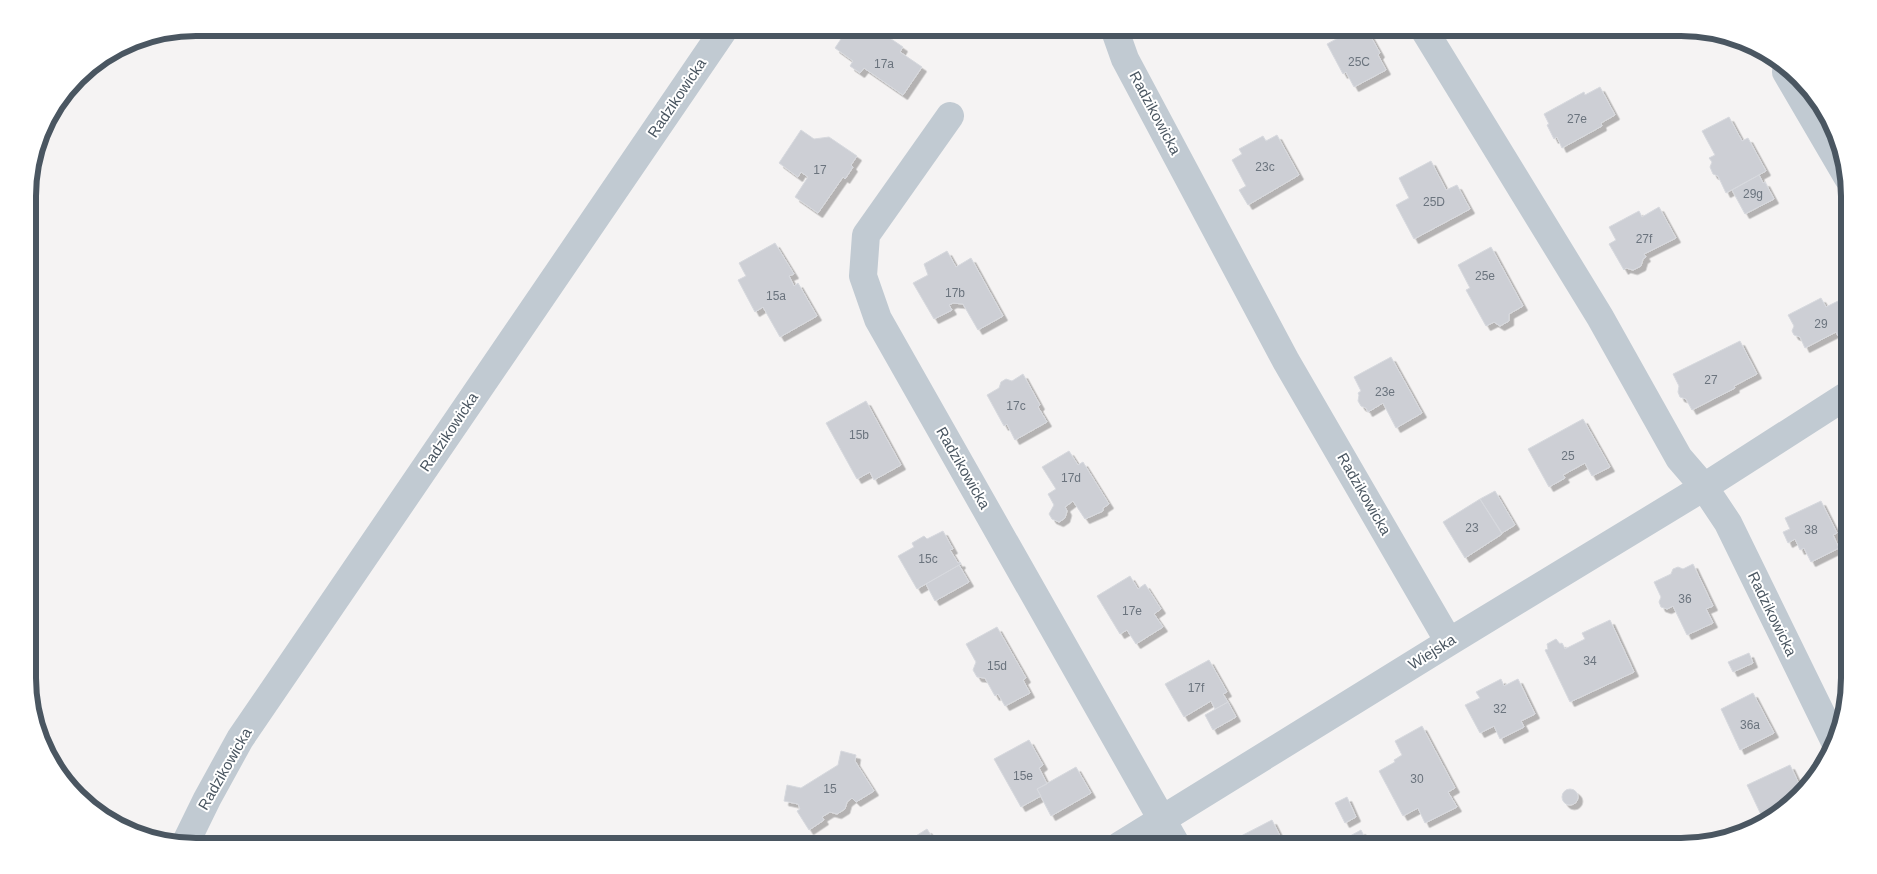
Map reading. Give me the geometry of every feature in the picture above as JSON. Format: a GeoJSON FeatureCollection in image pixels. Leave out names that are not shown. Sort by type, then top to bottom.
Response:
{"type":"FeatureCollection","features":[{"type":"Feature","properties":{"kind":"street","name":"Radzikowicka"},"geometry":{"type":"LineString","coordinates":[[1117,36],[1125,59],[1286,361],[1449,642]]}},
{"type":"Feature","properties":{"kind":"street","name":"Radzikowicka"},"geometry":{"type":"LineString","coordinates":[[1428,36],[1600,316],[1679,458],[1704,488],[1728,523],[1831,733]]}},
{"type":"Feature","properties":{"kind":"street","name":"Radzikowicka"},"geometry":{"type":"LineString","coordinates":[[188,837],[240,739],[719,37]]}},
{"type":"Feature","properties":{"kind":"street"},"geometry":{"type":"LineString","coordinates":[[1791,80],[1835,156]]}},
{"type":"Feature","properties":{"kind":"street","name":"Radzikowicka"},"geometry":{"type":"LineString","coordinates":[[950,116],[866,235],[863,276],[878,319],[1162,819]]}},
{"type":"Feature","properties":{"kind":"street"},"geometry":{"type":"LineString","coordinates":[[1704,488],[1841,399]]}},
{"type":"Feature","properties":{"kind":"street","name":"Wiejska"},"geometry":{"type":"LineString","coordinates":[[1133,837],[1449,642],[1704,488]]}},
{"type":"Feature","properties":{"kind":"street"},"geometry":{"type":"LineString","coordinates":[[1162,819],[1172,837]]}},
{"type":"Feature","properties":{"kind":"building"},"geometry":{"type":"Polygon","coordinates":[[[1371,36],[1380,53],[1378,55],[1386,70],[1354,87],[1346,72],[1343,74],[1327,44],[1340,37],[1371,36]]]}},
{"type":"Feature","properties":{"kind":"building"},"geometry":{"type":"Polygon","coordinates":[[[837,37],[888,37],[903,47],[900,52],[922,67],[903,95],[864,68],[860,73],[850,66],[853,61],[835,48],[841,39],[837,37]]]}},
{"type":"Feature","properties":{"kind":"building"},"geometry":{"type":"Polygon","coordinates":[[[1600,87],[1615,115],[1601,123],[1602,126],[1562,148],[1557,137],[1554,139],[1544,114],[1584,92],[1585,95],[1600,87]]]}},
{"type":"Feature","properties":{"kind":"building"},"geometry":{"type":"Polygon","coordinates":[[[1729,117],[1742,141],[1748,138],[1766,171],[1726,193],[1718,176],[1713,174],[1710,167],[1712,162],[1709,158],[1715,155],[1702,131],[1729,117]]]}},
{"type":"Feature","properties":{"kind":"building"},"geometry":{"type":"Polygon","coordinates":[[[801,130],[814,139],[829,137],[857,156],[851,165],[853,167],[845,179],[843,177],[818,213],[795,197],[808,177],[801,172],[798,177],[779,163],[801,130]]]}},
{"type":"Feature","properties":{"kind":"building"},"geometry":{"type":"Polygon","coordinates":[[[1277,135],[1299,175],[1248,205],[1239,190],[1246,186],[1232,160],[1242,154],[1239,149],[1263,136],[1266,141],[1277,135]]]}},
{"type":"Feature","properties":{"kind":"building"},"geometry":{"type":"Polygon","coordinates":[[[1431,161],[1446,190],[1457,185],[1470,209],[1414,239],[1396,205],[1409,198],[1399,178],[1431,161]]]}},
{"type":"Feature","properties":{"kind":"building"},"geometry":{"type":"Polygon","coordinates":[[[1759,175],[1774,199],[1745,214],[1732,190],[1759,175]]]}},
{"type":"Feature","properties":{"kind":"building"},"geometry":{"type":"Polygon","coordinates":[[[1659,207],[1676,238],[1644,254],[1646,257],[1643,259],[1641,266],[1633,270],[1626,268],[1624,270],[1609,244],[1616,240],[1609,227],[1639,211],[1642,217],[1659,207]]]}},
{"type":"Feature","properties":{"kind":"building"},"geometry":{"type":"Polygon","coordinates":[[[775,243],[794,274],[789,276],[794,286],[798,283],[817,316],[780,337],[763,307],[755,312],[738,280],[746,276],[739,263],[775,243]]]}},
{"type":"Feature","properties":{"kind":"building"},"geometry":{"type":"Polygon","coordinates":[[[1491,247],[1523,306],[1509,314],[1509,321],[1500,326],[1494,322],[1486,326],[1466,290],[1470,288],[1458,265],[1491,247]]]}},
{"type":"Feature","properties":{"kind":"building"},"geometry":{"type":"Polygon","coordinates":[[[947,251],[956,267],[971,258],[1003,316],[978,330],[963,304],[953,303],[949,305],[952,310],[934,319],[913,283],[928,275],[924,264],[947,251]]]}},
{"type":"Feature","properties":{"kind":"building"},"geometry":{"type":"Polygon","coordinates":[[[1821,298],[1826,307],[1838,301],[1841,307],[1841,334],[1838,336],[1836,332],[1805,348],[1800,337],[1794,335],[1792,331],[1794,326],[1788,315],[1821,298]]]}},
{"type":"Feature","properties":{"kind":"building"},"geometry":{"type":"Polygon","coordinates":[[[1740,341],[1757,374],[1734,386],[1735,388],[1692,410],[1686,399],[1680,397],[1678,392],[1679,386],[1673,374],[1740,341]]]}},
{"type":"Feature","properties":{"kind":"building"},"geometry":{"type":"Polygon","coordinates":[[[1391,357],[1422,413],[1396,428],[1383,403],[1368,412],[1366,408],[1361,406],[1358,401],[1358,393],[1361,391],[1354,377],[1391,357]]]}},
{"type":"Feature","properties":{"kind":"building"},"geometry":{"type":"Polygon","coordinates":[[[1023,374],[1047,422],[1015,440],[1007,424],[1004,426],[987,395],[999,388],[1001,382],[1006,379],[1012,381],[1023,374]]]}},
{"type":"Feature","properties":{"kind":"building"},"geometry":{"type":"Polygon","coordinates":[[[866,401],[901,465],[874,480],[870,472],[857,479],[826,423],[866,401]]]}},
{"type":"Feature","properties":{"kind":"building"},"geometry":{"type":"Polygon","coordinates":[[[1583,419],[1610,467],[1592,476],[1585,463],[1563,475],[1565,478],[1549,487],[1528,449],[1583,419]]]}},
{"type":"Feature","properties":{"kind":"building"},"geometry":{"type":"Polygon","coordinates":[[[1069,451],[1078,465],[1083,462],[1109,504],[1103,508],[1103,511],[1085,519],[1073,501],[1065,507],[1067,511],[1065,518],[1059,522],[1052,519],[1049,514],[1054,505],[1048,494],[1056,489],[1042,467],[1069,451]]]}},
{"type":"Feature","properties":{"kind":"building"},"geometry":{"type":"Polygon","coordinates":[[[1495,491],[1515,525],[1502,533],[1480,499],[1495,491]]]}},
{"type":"Feature","properties":{"kind":"building"},"geometry":{"type":"Polygon","coordinates":[[[1480,499],[1502,534],[1465,558],[1443,522],[1480,499]]]}},
{"type":"Feature","properties":{"kind":"building"},"geometry":{"type":"Polygon","coordinates":[[[1821,501],[1837,533],[1833,535],[1839,548],[1811,562],[1804,548],[1800,550],[1795,539],[1788,543],[1783,532],[1790,529],[1785,518],[1821,501]]]}},
{"type":"Feature","properties":{"kind":"building"},"geometry":{"type":"Polygon","coordinates":[[[943,531],[953,549],[950,550],[958,563],[960,562],[961,564],[917,589],[898,556],[914,547],[912,543],[924,536],[927,539],[943,531]]]}},
{"type":"Feature","properties":{"kind":"building"},"geometry":{"type":"Polygon","coordinates":[[[1693,564],[1713,606],[1706,609],[1713,623],[1687,635],[1673,606],[1667,609],[1661,607],[1659,602],[1661,597],[1654,582],[1671,574],[1673,569],[1678,567],[1683,569],[1693,564]]]}},
{"type":"Feature","properties":{"kind":"building"},"geometry":{"type":"Polygon","coordinates":[[[959,565],[969,582],[935,601],[926,584],[959,565]]]}},
{"type":"Feature","properties":{"kind":"building"},"geometry":{"type":"Polygon","coordinates":[[[1130,576],[1138,589],[1145,584],[1161,609],[1154,614],[1163,627],[1136,644],[1127,630],[1120,634],[1097,596],[1130,576]]]}},
{"type":"Feature","properties":{"kind":"building"},"geometry":{"type":"Polygon","coordinates":[[[1610,620],[1634,672],[1570,702],[1545,650],[1548,649],[1547,644],[1556,639],[1560,644],[1562,643],[1565,649],[1585,639],[1582,633],[1610,620]]]}},
{"type":"Feature","properties":{"kind":"building"},"geometry":{"type":"Polygon","coordinates":[[[997,627],[1026,678],[1023,680],[1030,693],[1005,706],[998,694],[995,696],[985,678],[977,677],[973,670],[976,662],[966,644],[997,627]]]}},
{"type":"Feature","properties":{"kind":"building"},"geometry":{"type":"Polygon","coordinates":[[[1749,653],[1753,663],[1733,672],[1728,662],[1749,653]]]}},
{"type":"Feature","properties":{"kind":"building"},"geometry":{"type":"Polygon","coordinates":[[[1209,660],[1227,692],[1223,694],[1228,702],[1215,709],[1211,701],[1184,717],[1165,684],[1209,660]]]}},
{"type":"Feature","properties":{"kind":"building"},"geometry":{"type":"Polygon","coordinates":[[[1501,679],[1504,686],[1518,679],[1535,714],[1521,721],[1524,727],[1500,739],[1494,726],[1480,733],[1465,705],[1480,698],[1476,692],[1501,679]]]}},
{"type":"Feature","properties":{"kind":"building"},"geometry":{"type":"Polygon","coordinates":[[[1753,693],[1774,733],[1740,750],[1721,709],[1753,693]]]}},
{"type":"Feature","properties":{"kind":"building"},"geometry":{"type":"Polygon","coordinates":[[[1228,702],[1236,717],[1213,730],[1205,715],[1228,702]]]}},
{"type":"Feature","properties":{"kind":"building"},"geometry":{"type":"Polygon","coordinates":[[[1422,726],[1455,788],[1448,792],[1457,807],[1425,823],[1418,808],[1403,816],[1379,771],[1395,762],[1394,760],[1402,755],[1395,741],[1422,726]]]}},
{"type":"Feature","properties":{"kind":"building"},"geometry":{"type":"Polygon","coordinates":[[[1029,740],[1043,765],[1039,768],[1047,784],[1037,789],[1041,796],[1021,807],[994,759],[1029,740]]]}},
{"type":"Feature","properties":{"kind":"building"},"geometry":{"type":"Polygon","coordinates":[[[841,751],[856,755],[855,761],[874,791],[856,802],[852,798],[847,802],[845,809],[837,814],[830,812],[822,817],[824,820],[809,830],[797,811],[800,809],[798,804],[784,801],[787,785],[801,788],[838,765],[841,751]]]}},
{"type":"Feature","properties":{"kind":"building"},"geometry":{"type":"Polygon","coordinates":[[[1790,765],[1799,785],[1778,805],[1761,816],[1747,785],[1790,765]]]}},
{"type":"Feature","properties":{"kind":"building"},"geometry":{"type":"Polygon","coordinates":[[[1076,767],[1091,793],[1051,816],[1037,789],[1076,767]]]}},
{"type":"Feature","properties":{"kind":"building"},"geometry":{"type":"Polygon","coordinates":[[[1567,789],[1573,789],[1578,794],[1576,803],[1567,805],[1562,800],[1562,794],[1567,789]]]}},
{"type":"Feature","properties":{"kind":"building"},"geometry":{"type":"Polygon","coordinates":[[[1347,797],[1356,817],[1345,823],[1335,803],[1347,797]]]}},
{"type":"Feature","properties":{"kind":"building"},"geometry":{"type":"Polygon","coordinates":[[[1272,820],[1281,837],[1242,837],[1272,820]]]}},
{"type":"Feature","properties":{"kind":"building"},"geometry":{"type":"Polygon","coordinates":[[[927,829],[933,838],[913,838],[927,829]]]}},
{"type":"Feature","properties":{"kind":"building"},"geometry":{"type":"Polygon","coordinates":[[[1361,830],[1365,837],[1348,837],[1361,830]]]}}]}
